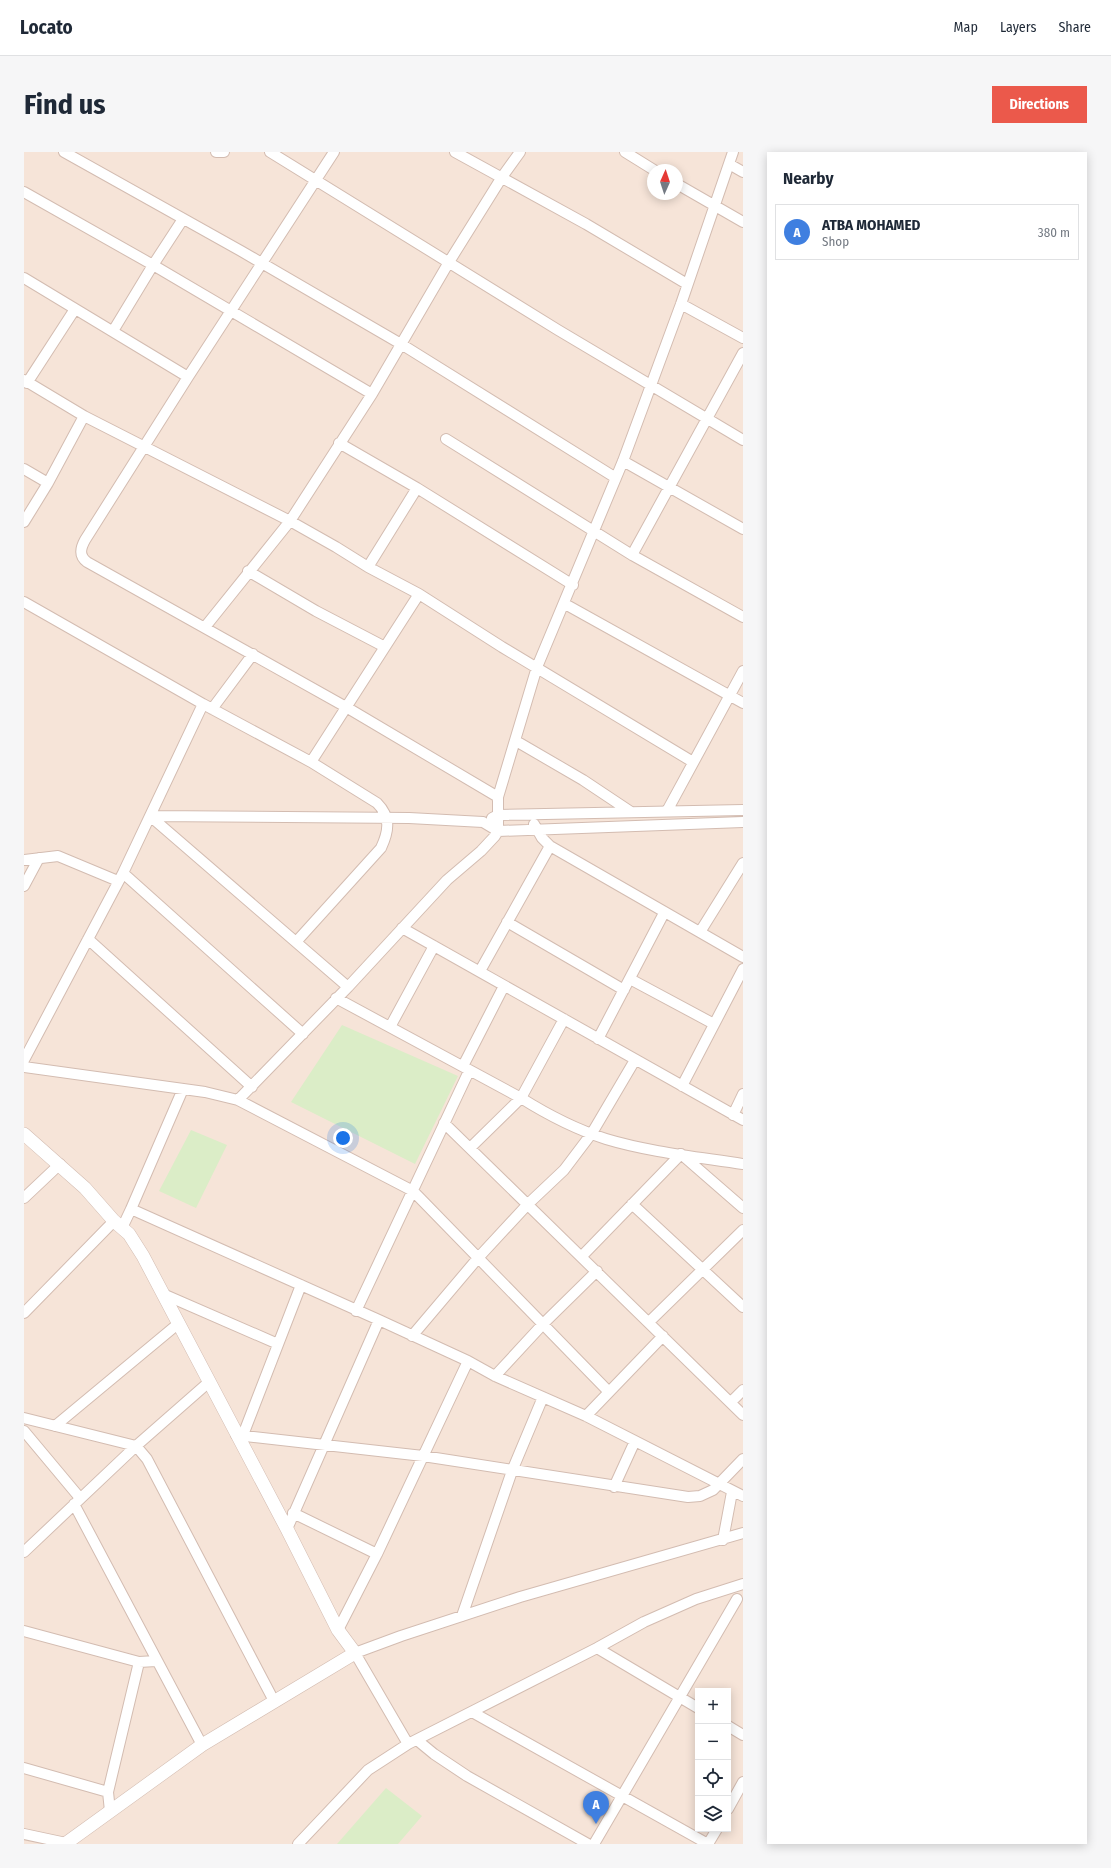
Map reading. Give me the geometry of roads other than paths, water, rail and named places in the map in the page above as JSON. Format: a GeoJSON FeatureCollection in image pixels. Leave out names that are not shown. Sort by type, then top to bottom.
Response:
{"type":"FeatureCollection","features":[{"type":"Feature","properties":{"kind":"street"},"geometry":{"type":"LineString","coordinates":[[64,152],[183,218],[401,344],[616,478]]}},
{"type":"Feature","properties":{"kind":"street"},"geometry":{"type":"LineString","coordinates":[[216,152],[224,152]]}},
{"type":"Feature","properties":{"kind":"street"},"geometry":{"type":"LineString","coordinates":[[270,152],[316,182],[650,386],[743,440]]}},
{"type":"Feature","properties":{"kind":"street"},"geometry":{"type":"LineString","coordinates":[[334,152],[263,264],[230,311],[85,540],[82,546],[82,558],[346,707],[498,798]]}},
{"type":"Feature","properties":{"kind":"street"},"geometry":{"type":"LineString","coordinates":[[455,152],[586,224],[687,284]]}},
{"type":"Feature","properties":{"kind":"street"},"geometry":{"type":"LineString","coordinates":[[204,627],[290,521],[372,394],[449,262],[502,177],[520,152]]}},
{"type":"Feature","properties":{"kind":"street"},"geometry":{"type":"LineString","coordinates":[[625,152],[647,166]]}},
{"type":"Feature","properties":{"kind":"street"},"geometry":{"type":"LineString","coordinates":[[238,1100],[348,987],[447,880],[491,841],[498,831],[498,798],[538,667],[623,461],[681,304],[733,152]]}},
{"type":"Feature","properties":{"kind":"street"},"geometry":{"type":"LineString","coordinates":[[729,164],[743,172]]}},
{"type":"Feature","properties":{"kind":"street"},"geometry":{"type":"LineString","coordinates":[[683,188],[714,207],[743,222]]}},
{"type":"Feature","properties":{"kind":"street"},"geometry":{"type":"LineString","coordinates":[[24,192],[153,265],[372,394]]}},
{"type":"Feature","properties":{"kind":"street"},"geometry":{"type":"LineString","coordinates":[[113,332],[183,218]]}},
{"type":"Feature","properties":{"kind":"street"},"geometry":{"type":"LineString","coordinates":[[24,278],[188,377]]}},
{"type":"Feature","properties":{"kind":"street"},"geometry":{"type":"LineString","coordinates":[[681,304],[743,338]]}},
{"type":"Feature","properties":{"kind":"street"},"geometry":{"type":"LineString","coordinates":[[75,309],[26,381],[84,416],[290,521],[368,567],[419,594],[693,762]]}},
{"type":"Feature","properties":{"kind":"street"},"geometry":{"type":"LineString","coordinates":[[632,555],[743,353]]}},
{"type":"Feature","properties":{"kind":"street"},"geometry":{"type":"LineString","coordinates":[[24,522],[48,483],[84,416]]}},
{"type":"Feature","properties":{"kind":"street"},"geometry":{"type":"LineString","coordinates":[[446,439],[632,555],[743,617]]}},
{"type":"Feature","properties":{"kind":"street"},"geometry":{"type":"LineString","coordinates":[[339,443],[417,488],[573,585]]}},
{"type":"Feature","properties":{"kind":"street"},"geometry":{"type":"LineString","coordinates":[[623,461],[743,529]]}},
{"type":"Feature","properties":{"kind":"street"},"geometry":{"type":"LineString","coordinates":[[24,469],[48,483]]}},
{"type":"Feature","properties":{"kind":"street"},"geometry":{"type":"LineString","coordinates":[[368,567],[417,488]]}},
{"type":"Feature","properties":{"kind":"street"},"geometry":{"type":"LineString","coordinates":[[248,571],[316,611],[385,647]]}},
{"type":"Feature","properties":{"kind":"street"},"geometry":{"type":"LineString","coordinates":[[311,762],[419,594]]}},
{"type":"Feature","properties":{"kind":"street"},"geometry":{"type":"LineString","coordinates":[[24,602],[208,707],[311,762],[377,803],[384,810],[387,818],[388,835],[381,848],[296,942]]}},
{"type":"Feature","properties":{"kind":"street"},"geometry":{"type":"LineString","coordinates":[[565,604],[743,703]]}},
{"type":"Feature","properties":{"kind":"street"},"geometry":{"type":"LineString","coordinates":[[24,1060],[208,707],[253,654]]}},
{"type":"Feature","properties":{"kind":"street"},"geometry":{"type":"LineString","coordinates":[[668,811],[743,671]]}},
{"type":"Feature","properties":{"kind":"street"},"geometry":{"type":"LineString","coordinates":[[516,741],[583,780],[631,812]]}},
{"type":"Feature","properties":{"kind":"street"},"geometry":{"type":"LineString","coordinates":[[150,816],[387,818],[483,822],[498,815],[743,810]]}},
{"type":"Feature","properties":{"kind":"street"},"geometry":{"type":"LineString","coordinates":[[528,814],[542,838],[550,846],[664,913],[743,957]]}},
{"type":"Feature","properties":{"kind":"street"},"geometry":{"type":"LineString","coordinates":[[150,816],[348,987]]}},
{"type":"Feature","properties":{"kind":"street"},"geometry":{"type":"LineString","coordinates":[[483,822],[498,831],[743,822]]}},
{"type":"Feature","properties":{"kind":"street"},"geometry":{"type":"LineString","coordinates":[[480,971],[550,846]]}},
{"type":"Feature","properties":{"kind":"street"},"geometry":{"type":"LineString","coordinates":[[24,860],[53,856],[64,857],[120,877],[303,1034]]}},
{"type":"Feature","properties":{"kind":"street"},"geometry":{"type":"LineString","coordinates":[[24,886],[39,858]]}},
{"type":"Feature","properties":{"kind":"street"},"geometry":{"type":"LineString","coordinates":[[700,932],[743,863]]}},
{"type":"Feature","properties":{"kind":"street"},"geometry":{"type":"LineString","coordinates":[[598,1039],[664,913]]}},
{"type":"Feature","properties":{"kind":"street"},"geometry":{"type":"LineString","coordinates":[[507,922],[624,990]]}},
{"type":"Feature","properties":{"kind":"street"},"geometry":{"type":"LineString","coordinates":[[402,928],[743,1120]]}},
{"type":"Feature","properties":{"kind":"street"},"geometry":{"type":"LineString","coordinates":[[88,939],[252,1087]]}},
{"type":"Feature","properties":{"kind":"street"},"geometry":{"type":"LineString","coordinates":[[390,1027],[434,946]]}},
{"type":"Feature","properties":{"kind":"street"},"geometry":{"type":"LineString","coordinates":[[682,1086],[743,969]]}},
{"type":"Feature","properties":{"kind":"street"},"geometry":{"type":"LineString","coordinates":[[630,979],[714,1024]]}},
{"type":"Feature","properties":{"kind":"street"},"geometry":{"type":"LineString","coordinates":[[356,1311],[413,1192],[466,1069],[504,986]]}},
{"type":"Feature","properties":{"kind":"street"},"geometry":{"type":"LineString","coordinates":[[336,998],[521,1098],[550,1116],[606,1139],[681,1154],[743,1164]]}},
{"type":"Feature","properties":{"kind":"street"},"geometry":{"type":"LineString","coordinates":[[470,1148],[521,1098],[564,1019]]}},
{"type":"Feature","properties":{"kind":"street"},"geometry":{"type":"LineString","coordinates":[[412,1336],[478,1258],[528,1204],[564,1170],[592,1133],[635,1060]]}},
{"type":"Feature","properties":{"kind":"street"},"geometry":{"type":"LineString","coordinates":[[24,1067],[205,1092],[238,1100],[413,1192],[609,1392]]}},
{"type":"Feature","properties":{"kind":"street"},"geometry":{"type":"LineString","coordinates":[[24,1313],[118,1224],[131,1209],[184,1089]]}},
{"type":"Feature","properties":{"kind":"street"},"geometry":{"type":"LineString","coordinates":[[733,1115],[743,1094]]}},
{"type":"Feature","properties":{"kind":"street"},"geometry":{"type":"LineString","coordinates":[[444,1123],[582,1256],[743,1415]]}},
{"type":"Feature","properties":{"kind":"street"},"geometry":{"type":"LineString","coordinates":[[24,1134],[60,1164],[85,1188],[128,1234],[143,1256],[209,1382],[240,1435],[338,1630],[355,1653],[412,1742],[434,1754],[467,1776],[588,1844]]}},
{"type":"Feature","properties":{"kind":"street"},"geometry":{"type":"LineString","coordinates":[[582,1256],[681,1154]]}},
{"type":"Feature","properties":{"kind":"street"},"geometry":{"type":"LineString","coordinates":[[681,1154],[743,1208]]}},
{"type":"Feature","properties":{"kind":"street"},"geometry":{"type":"LineString","coordinates":[[24,1198],[60,1164]]}},
{"type":"Feature","properties":{"kind":"street"},"geometry":{"type":"LineString","coordinates":[[632,1204],[703,1268],[743,1307]]}},
{"type":"Feature","properties":{"kind":"street"},"geometry":{"type":"LineString","coordinates":[[131,1209],[379,1320],[468,1361],[495,1376],[586,1416],[662,1453],[732,1492],[743,1496]]}},
{"type":"Feature","properties":{"kind":"street"},"geometry":{"type":"LineString","coordinates":[[649,1322],[743,1230]]}},
{"type":"Feature","properties":{"kind":"street"},"geometry":{"type":"LineString","coordinates":[[495,1376],[543,1324],[597,1271]]}},
{"type":"Feature","properties":{"kind":"street"},"geometry":{"type":"LineString","coordinates":[[240,1435],[301,1285]]}},
{"type":"Feature","properties":{"kind":"street"},"geometry":{"type":"LineString","coordinates":[[163,1294],[278,1344]]}},
{"type":"Feature","properties":{"kind":"street"},"geometry":{"type":"LineString","coordinates":[[287,1528],[379,1320]]}},
{"type":"Feature","properties":{"kind":"street"},"geometry":{"type":"LineString","coordinates":[[55,1426],[178,1323]]}},
{"type":"Feature","properties":{"kind":"street"},"geometry":{"type":"LineString","coordinates":[[586,1416],[663,1336]]}},
{"type":"Feature","properties":{"kind":"street"},"geometry":{"type":"LineString","coordinates":[[338,1630],[377,1554],[468,1361]]}},
{"type":"Feature","properties":{"kind":"street"},"geometry":{"type":"LineString","coordinates":[[24,1552],[136,1446],[209,1382]]}},
{"type":"Feature","properties":{"kind":"street"},"geometry":{"type":"LineString","coordinates":[[730,1402],[743,1390]]}},
{"type":"Feature","properties":{"kind":"street"},"geometry":{"type":"LineString","coordinates":[[462,1616],[512,1471],[543,1397]]}},
{"type":"Feature","properties":{"kind":"street"},"geometry":{"type":"LineString","coordinates":[[24,1418],[136,1446],[147,1459],[171,1502],[274,1701]]}},
{"type":"Feature","properties":{"kind":"street"},"geometry":{"type":"LineString","coordinates":[[24,1431],[77,1501],[156,1661],[202,1745]]}},
{"type":"Feature","properties":{"kind":"street"},"geometry":{"type":"LineString","coordinates":[[240,1435],[423,1456],[614,1487],[688,1497],[700,1496],[709,1493],[743,1458]]}},
{"type":"Feature","properties":{"kind":"street"},"geometry":{"type":"LineString","coordinates":[[614,1487],[635,1441]]}},
{"type":"Feature","properties":{"kind":"street"},"geometry":{"type":"LineString","coordinates":[[723,1540],[732,1492]]}},
{"type":"Feature","properties":{"kind":"street"},"geometry":{"type":"LineString","coordinates":[[293,1513],[377,1554]]}},
{"type":"Feature","properties":{"kind":"street"},"geometry":{"type":"LineString","coordinates":[[24,1834],[65,1844],[202,1745],[355,1653],[520,1596],[615,1568],[723,1540],[743,1533]]}},
{"type":"Feature","properties":{"kind":"street"},"geometry":{"type":"LineString","coordinates":[[298,1844],[368,1770],[412,1742],[597,1648],[644,1622],[696,1599],[743,1584]]}},
{"type":"Feature","properties":{"kind":"street"},"geometry":{"type":"LineString","coordinates":[[594,1844],[680,1697],[740,1601],[723,1591]]}},
{"type":"Feature","properties":{"kind":"street"},"geometry":{"type":"LineString","coordinates":[[24,1631],[139,1662],[156,1661]]}},
{"type":"Feature","properties":{"kind":"street"},"geometry":{"type":"LineString","coordinates":[[597,1648],[695,1706]]}},
{"type":"Feature","properties":{"kind":"street"},"geometry":{"type":"LineString","coordinates":[[110,1811],[108,1792],[139,1662]]}},
{"type":"Feature","properties":{"kind":"street"},"geometry":{"type":"LineString","coordinates":[[472,1712],[708,1844],[714,1832]]}},
{"type":"Feature","properties":{"kind":"street"},"geometry":{"type":"LineString","coordinates":[[731,1728],[743,1735]]}},
{"type":"Feature","properties":{"kind":"street"},"geometry":{"type":"LineString","coordinates":[[24,1768],[108,1792]]}},
{"type":"Feature","properties":{"kind":"street"},"geometry":{"type":"LineString","coordinates":[[731,1804],[743,1782]]}},
{"type":"Feature","properties":{"kind":"place","name":"ATBA MOHAMED"},"geometry":{"type":"Point","coordinates":[596,1824]}}]}
